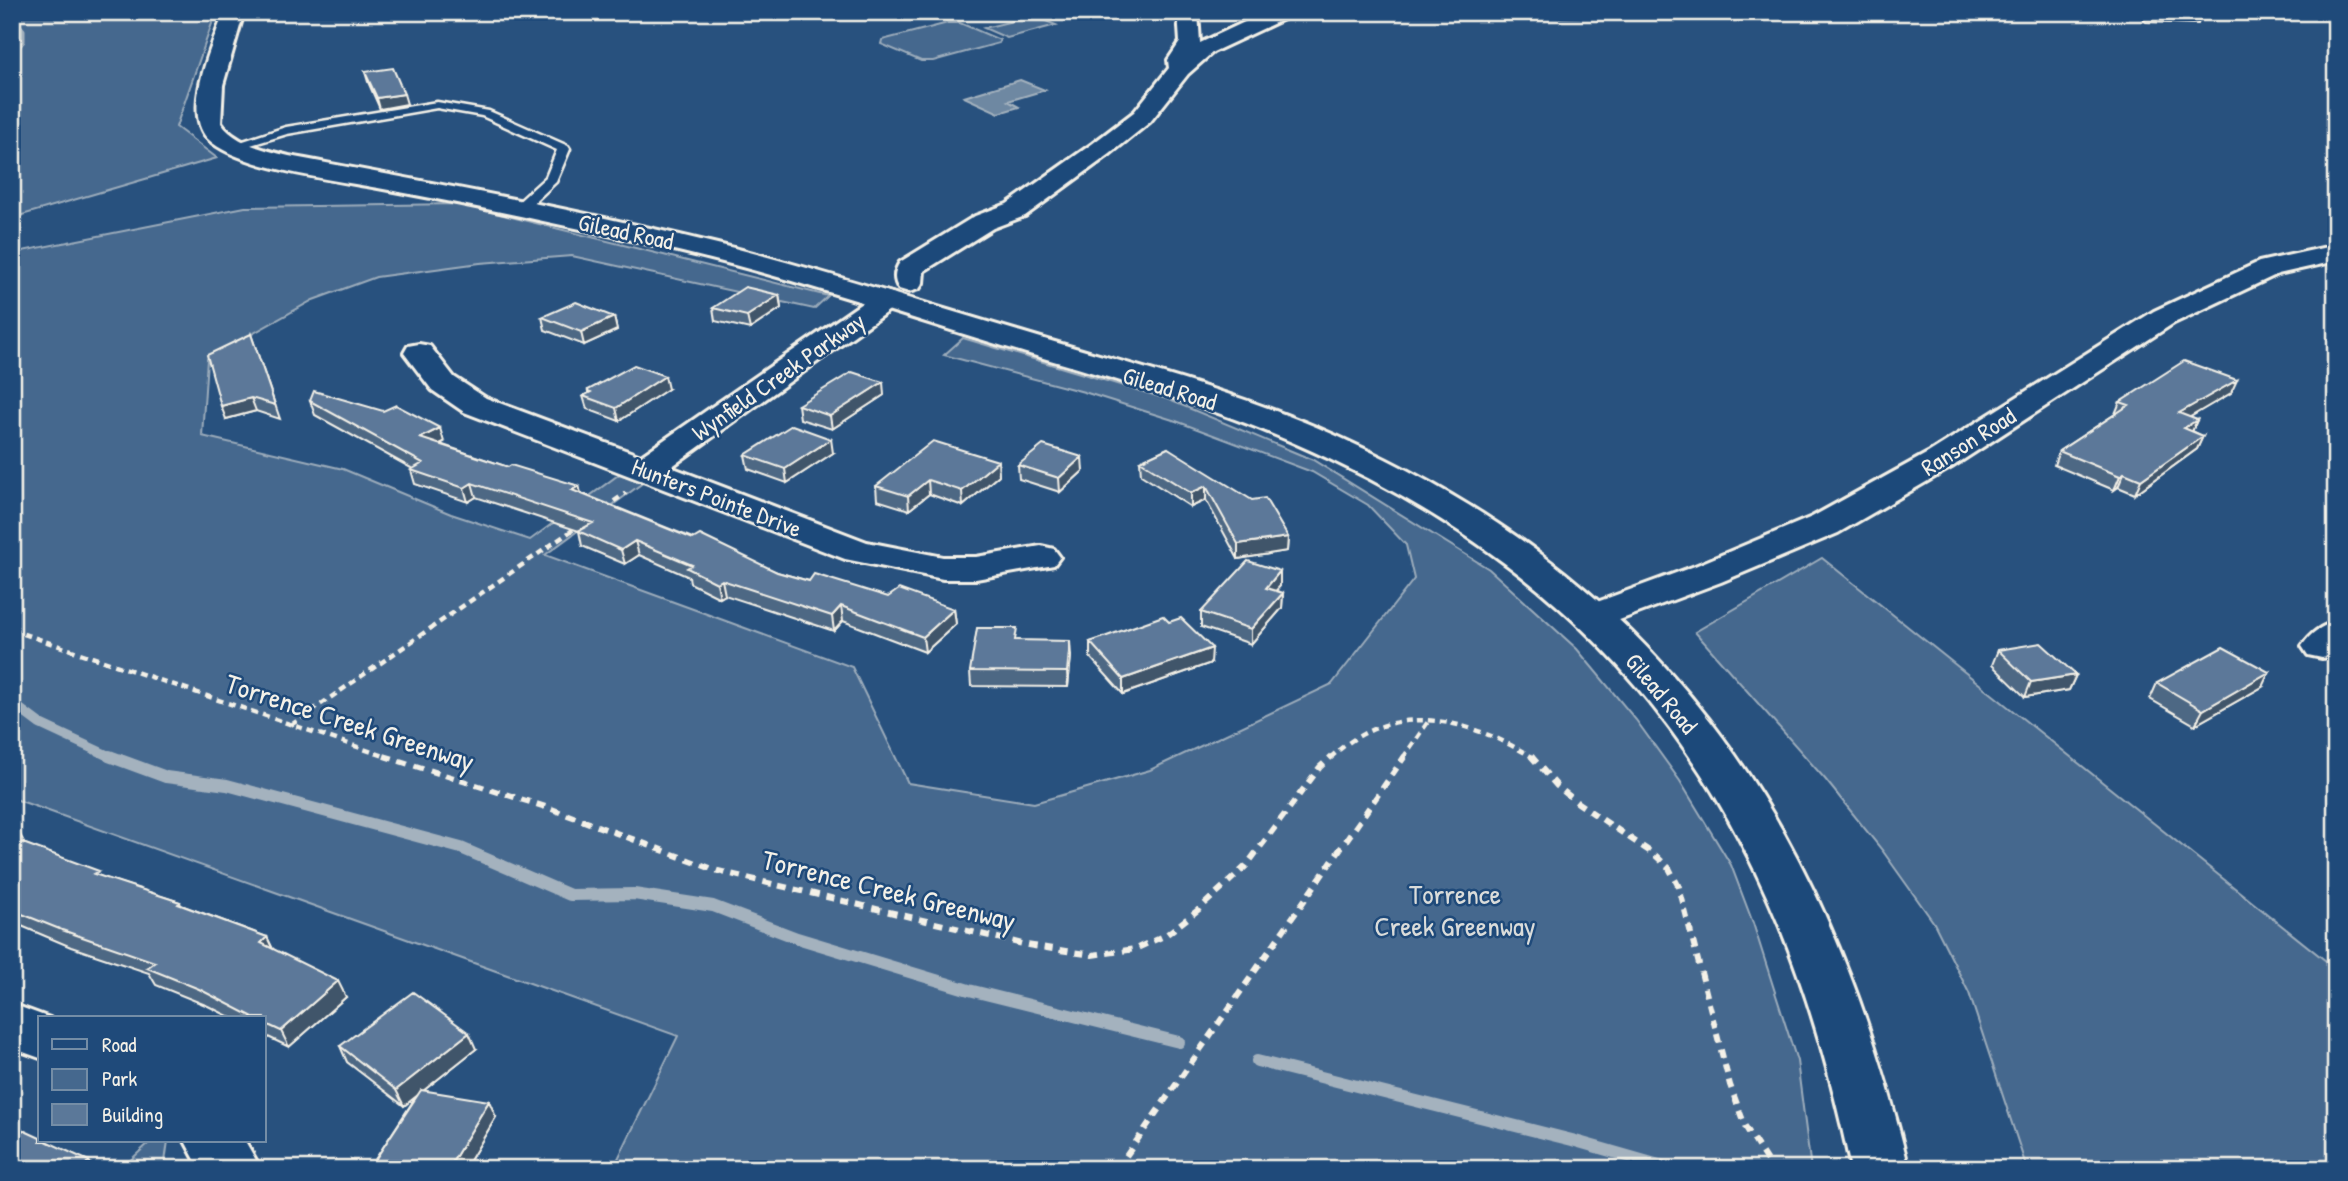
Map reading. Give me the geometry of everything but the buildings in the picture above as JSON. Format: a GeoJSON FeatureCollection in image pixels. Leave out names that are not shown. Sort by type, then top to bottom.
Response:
{"type":"FeatureCollection","features":[{"type":"Feature","properties":{"kind":"street","name":"Gilead Road"},"geometry":{"type":"LineString","coordinates":[[234,12],[206,111],[213,130],[234,146],[289,163],[519,209],[897,292],[1270,420],[1410,485],[1478,527],[1592,617],[1636,658],[1683,713],[1731,783],[1772,853],[1810,937],[1846,1028],[1880,1169]]}},
{"type":"Feature","properties":{"kind":"street","name":"Wynfield Creek Parkway"},"geometry":{"type":"LineString","coordinates":[[1180,69],[1179,60],[1190,42],[1188,12]]}},
{"type":"Feature","properties":{"kind":"street","name":"Wynfield Creek Parkway"},"geometry":{"type":"LineString","coordinates":[[640,478],[897,292],[939,276],[1005,227],[1016,211],[1142,117],[1180,69],[1214,44],[1283,12]]}},
{"type":"Feature","properties":{"kind":"street","name":"Ranson Road"},"geometry":{"type":"LineString","coordinates":[[1592,617],[1708,574],[1825,525],[1940,460],[2164,317],[2269,268],[2336,253]]}},
{"type":"Feature","properties":{"kind":"street","name":"Hunters Pointe Drive"},"geometry":{"type":"LineString","coordinates":[[419,353],[437,380],[466,400],[640,478],[825,539],[881,556],[943,568],[976,568],[1041,557]]}},
{"type":"Feature","properties":{"kind":"street"},"geometry":{"type":"LineString","coordinates":[[12,1025],[38,1036]]}},
{"type":"Feature","properties":{"kind":"street"},"geometry":{"type":"LineString","coordinates":[[215,1142],[233,1169]]}},
{"type":"Feature","properties":{"kind":"lane"},"geometry":{"type":"LineString","coordinates":[[234,146],[286,131],[429,106],[485,113],[523,128],[564,149],[552,179],[519,209]]}},
{"type":"Feature","properties":{"kind":"path"},"geometry":{"type":"LineString","coordinates":[[600,511],[640,478]]}},
{"type":"Feature","properties":{"kind":"path"},"geometry":{"type":"LineString","coordinates":[[290,726],[588,519]]}},
{"type":"Feature","properties":{"kind":"path","name":"Torrence Creek Greenway"},"geometry":{"type":"LineString","coordinates":[[12,630],[290,726],[549,808],[718,871],[1027,945],[1092,955],[1135,949],[1166,934],[1198,910],[1246,866],[1320,767],[1340,748],[1374,728],[1402,719],[1430,719],[1500,738],[1535,758],[1557,786],[1669,868],[1679,887],[1730,1085],[1745,1126],[1772,1169]]}},
{"type":"Feature","properties":{"kind":"path"},"geometry":{"type":"LineString","coordinates":[[1116,1169],[1230,1010],[1430,719]]}},
{"type":"Feature","properties":{"kind":"green space"},"geometry":{"type":"Polygon","coordinates":[[[12,12],[216,12],[176,127],[217,158],[12,218],[12,12]]]}},
{"type":"Feature","properties":{"kind":"green space"},"geometry":{"type":"Polygon","coordinates":[[[1033,16],[1056,25],[1007,38],[984,28],[1033,16]]]}},
{"type":"Feature","properties":{"kind":"green space"},"geometry":{"type":"Polygon","coordinates":[[[948,23],[960,23],[1000,40],[999,43],[933,61],[921,61],[881,44],[882,40],[948,23]]]}},
{"type":"Feature","properties":{"kind":"green space","name":"Torrence Creek Greenway"},"geometry":{"type":"Polygon","coordinates":[[[459,204],[828,296],[814,309],[572,256],[480,263],[376,277],[313,300],[207,359],[202,436],[343,469],[451,514],[530,540],[621,473],[644,482],[545,555],[852,667],[908,783],[1034,803],[1150,770],[1332,684],[1414,579],[1406,545],[1368,505],[1312,472],[1176,421],[1084,392],[944,355],[963,338],[1167,399],[1313,460],[1489,569],[1577,649],[1636,720],[1680,781],[1731,865],[1753,923],[1797,1061],[1811,1169],[613,1169],[678,1036],[12,798],[12,253],[245,207],[459,204]]]}},
{"type":"Feature","properties":{"kind":"green space"},"geometry":{"type":"Polygon","coordinates":[[[1822,558],[2336,969],[2336,1169],[2027,1169],[1969,993],[1934,923],[1882,850],[1825,779],[1695,632],[1822,558]]]}},
{"type":"Feature","properties":{"kind":"green space"},"geometry":{"type":"Polygon","coordinates":[[[150,1142],[168,1142],[164,1169],[121,1169],[150,1142]]]}},
{"type":"Feature","properties":{"kind":"shaded area"},"geometry":{"type":"Polygon","coordinates":[[[1020,80],[1045,90],[1008,101],[1019,107],[999,113],[964,97],[1020,80]]]}},
{"type":"Feature","properties":{"kind":"waterway"},"geometry":{"type":"LineString","coordinates":[[12,17],[23,30],[23,41],[12,54]]}},
{"type":"Feature","properties":{"kind":"waterway"},"geometry":{"type":"LineString","coordinates":[[12,703],[40,724],[113,758]]}},
{"type":"Feature","properties":{"kind":"waterway"},"geometry":{"type":"LineString","coordinates":[[109,756],[166,777],[227,785],[461,848],[570,895],[634,894],[713,906],[797,938],[969,990],[1179,1042]]}},
{"type":"Feature","properties":{"kind":"waterway"},"geometry":{"type":"LineString","coordinates":[[1257,1061],[1572,1140],[1673,1169]]}}]}
